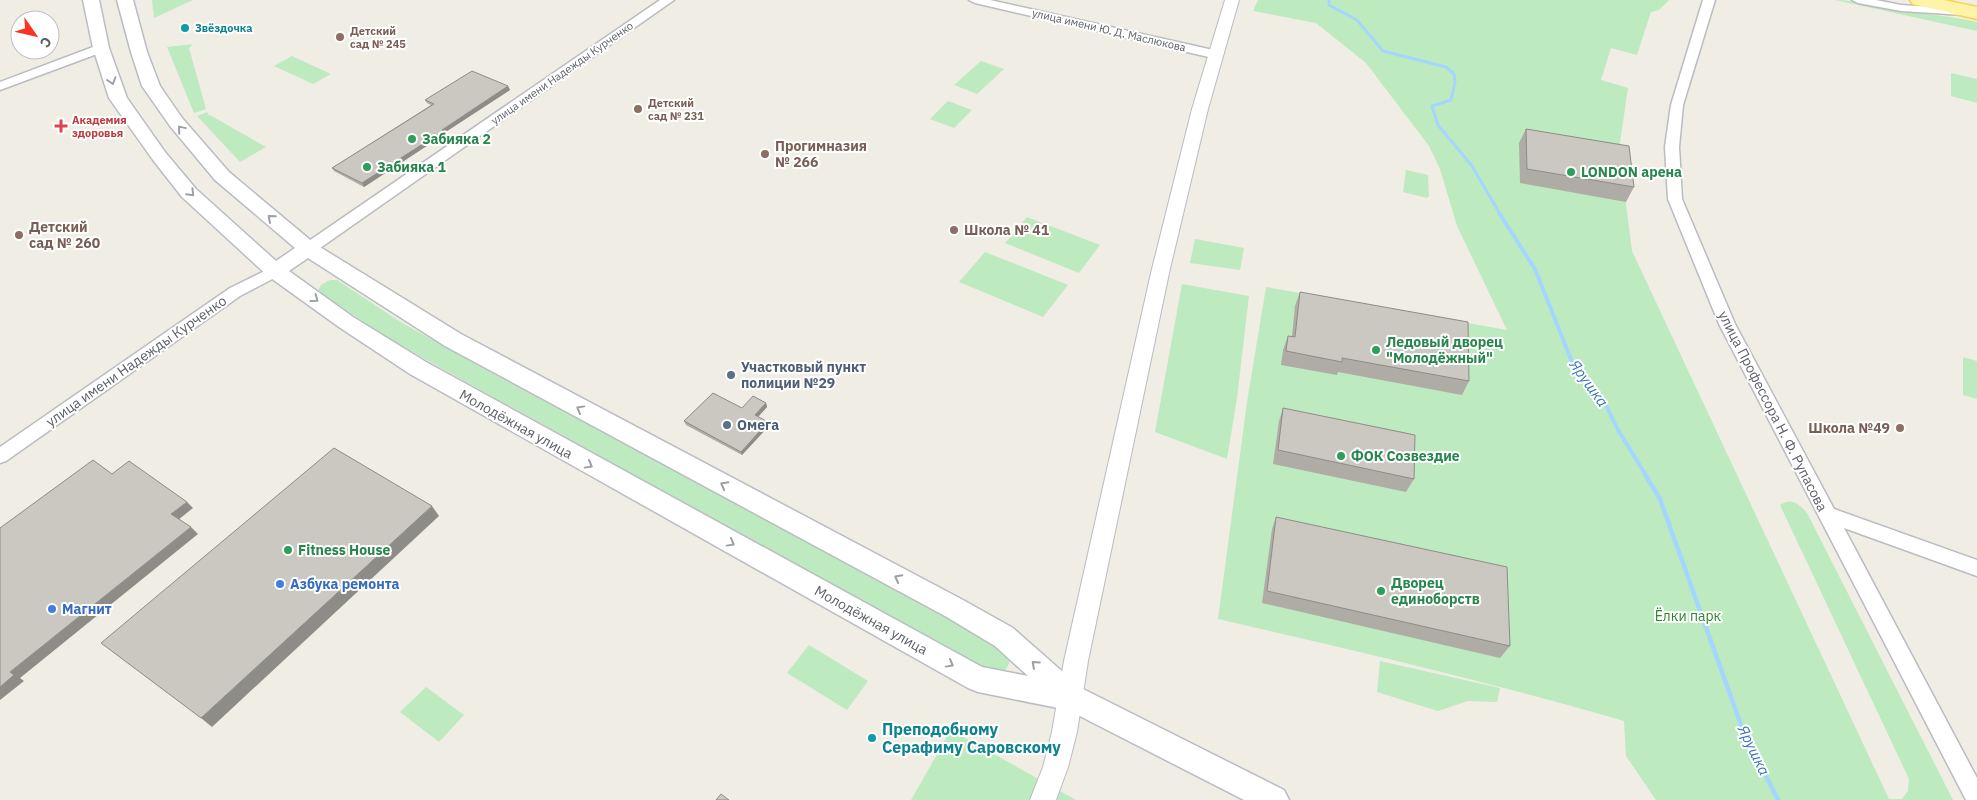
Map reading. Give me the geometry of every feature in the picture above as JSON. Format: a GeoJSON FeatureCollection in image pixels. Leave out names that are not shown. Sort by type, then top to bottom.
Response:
{"type":"FeatureCollection","features":[{"type":"Feature","properties":{"kind":"main road","name":"Молодёжная улица"},"geometry":{"type":"LineString","coordinates":[[91,0],[101,48],[118,98],[159,156],[189,193],[275,271],[346,322],[418,368],[978,679],[1071,697]]}},
{"type":"Feature","properties":{"kind":"main road","name":"Молодёжная улица"},"geometry":{"type":"LineString","coordinates":[[125,0],[139,52],[152,86],[176,122],[222,176],[308,249],[454,340],[1004,637],[1071,697],[1274,800]]}},
{"type":"Feature","properties":{"kind":"main road"},"geometry":{"type":"LineString","coordinates":[[1919,0],[1974,7]]}},
{"type":"Feature","properties":{"kind":"main road"},"geometry":{"type":"LineString","coordinates":[[275,271],[308,249]]}},
{"type":"Feature","properties":{"kind":"street","name":"улица имени Надежды Курченко"},"geometry":{"type":"LineString","coordinates":[[308,249],[668,0]]}},
{"type":"Feature","properties":{"kind":"street","name":"улица имени Ю. Д. Маслюкова"},"geometry":{"type":"LineString","coordinates":[[975,0],[1213,54]]}},
{"type":"Feature","properties":{"kind":"street"},"geometry":{"type":"LineString","coordinates":[[1043,800],[1052,780],[1071,697],[1076,661],[1124,428],[1213,54],[1232,0]]}},
{"type":"Feature","properties":{"kind":"street","name":"улица Профессора Н. Ф. Рупасова"},"geometry":{"type":"LineString","coordinates":[[1709,0],[1677,105],[1672,147],[1675,199],[1727,324],[1977,799]]}},
{"type":"Feature","properties":{"kind":"street"},"geometry":{"type":"LineString","coordinates":[[1858,0],[1900,8],[1974,7]]}},
{"type":"Feature","properties":{"kind":"street"},"geometry":{"type":"LineString","coordinates":[[0,86],[101,48]]}},
{"type":"Feature","properties":{"kind":"street","name":"улица имени Надежды Курченко"},"geometry":{"type":"LineString","coordinates":[[0,456],[235,292],[275,271]]}},
{"type":"Feature","properties":{"kind":"street"},"geometry":{"type":"LineString","coordinates":[[1826,514],[1977,568]]}},
{"type":"Feature","properties":{"kind":"green space"},"geometry":{"type":"Polygon","coordinates":[[[152,0],[193,0],[154,18],[152,0]]]}},
{"type":"Feature","properties":{"kind":"green space","name":"Ёлки парк"},"geometry":{"type":"Polygon","coordinates":[[[1258,0],[1669,0],[1659,10],[1651,12],[1637,55],[1611,48],[1601,80],[1628,88],[1619,149],[1632,251],[1889,799],[1902,799],[1908,791],[1909,779],[1780,505],[1784,503],[1795,503],[1807,513],[1953,800],[1656,800],[1626,756],[1624,721],[1422,667],[1218,619],[1247,402],[1266,287],[1507,330],[1457,226],[1440,169],[1429,146],[1366,63],[1316,23],[1253,11],[1258,0]]]}},
{"type":"Feature","properties":{"kind":"green space"},"geometry":{"type":"Polygon","coordinates":[[[1835,0],[1977,22],[1977,31],[1835,0]]]}},
{"type":"Feature","properties":{"kind":"green space"},"geometry":{"type":"Polygon","coordinates":[[[193,44],[189,48],[206,109],[194,113],[167,47],[193,44]]]}},
{"type":"Feature","properties":{"kind":"green space"},"geometry":{"type":"Polygon","coordinates":[[[292,56],[331,74],[313,84],[274,66],[292,56]]]}},
{"type":"Feature","properties":{"kind":"green space"},"geometry":{"type":"Polygon","coordinates":[[[981,61],[1004,69],[977,94],[954,85],[981,61]]]}},
{"type":"Feature","properties":{"kind":"green space"},"geometry":{"type":"Polygon","coordinates":[[[1951,73],[1977,79],[1977,103],[1951,96],[1951,73]]]}},
{"type":"Feature","properties":{"kind":"green space"},"geometry":{"type":"Polygon","coordinates":[[[948,101],[972,110],[954,128],[930,119],[948,101]]]}},
{"type":"Feature","properties":{"kind":"green space"},"geometry":{"type":"Polygon","coordinates":[[[207,112],[266,147],[240,162],[197,116],[207,112]]]}},
{"type":"Feature","properties":{"kind":"green space"},"geometry":{"type":"Polygon","coordinates":[[[1406,170],[1428,175],[1429,196],[1427,198],[1403,192],[1406,170]]]}},
{"type":"Feature","properties":{"kind":"green space"},"geometry":{"type":"Polygon","coordinates":[[[1027,217],[1100,245],[1079,273],[1005,243],[1027,217]]]}},
{"type":"Feature","properties":{"kind":"green space"},"geometry":{"type":"Polygon","coordinates":[[[1195,239],[1244,248],[1240,270],[1190,263],[1195,239]]]}},
{"type":"Feature","properties":{"kind":"green space"},"geometry":{"type":"Polygon","coordinates":[[[985,252],[1068,285],[1043,317],[959,282],[985,252]]]}},
{"type":"Feature","properties":{"kind":"green space"},"geometry":{"type":"Polygon","coordinates":[[[330,280],[337,280],[399,321],[488,371],[1011,652],[1008,666],[996,675],[423,358],[380,333],[321,293],[318,290],[321,285],[330,280]]]}},
{"type":"Feature","properties":{"kind":"green space"},"geometry":{"type":"Polygon","coordinates":[[[1182,284],[1249,296],[1237,398],[1227,459],[1155,432],[1182,284]]]}},
{"type":"Feature","properties":{"kind":"green space"},"geometry":{"type":"Polygon","coordinates":[[[1963,357],[1977,361],[1977,399],[1963,395],[1963,357]]]}},
{"type":"Feature","properties":{"kind":"green space"},"geometry":{"type":"Polygon","coordinates":[[[809,645],[868,681],[847,710],[787,673],[809,645]]]}},
{"type":"Feature","properties":{"kind":"green space"},"geometry":{"type":"Polygon","coordinates":[[[1380,661],[1500,688],[1497,702],[1468,701],[1438,711],[1377,692],[1380,661]]]}},
{"type":"Feature","properties":{"kind":"green space"},"geometry":{"type":"Polygon","coordinates":[[[426,687],[464,715],[439,742],[400,712],[426,687]]]}},
{"type":"Feature","properties":{"kind":"green space"},"geometry":{"type":"Polygon","coordinates":[[[951,730],[1076,800],[911,800],[951,730]]]}},
{"type":"Feature","properties":{"kind":"building"},"geometry":{"type":"Polygon","coordinates":[[[472,71],[508,86],[443,131],[362,183],[332,168],[434,104],[425,100],[472,71]]]}},
{"type":"Feature","properties":{"kind":"building"},"geometry":{"type":"Polygon","coordinates":[[[1526,129],[1629,146],[1634,187],[1527,169],[1526,129]]]}},
{"type":"Feature","properties":{"kind":"building","name":"Ледовый дворец \"Молодёжный\""},"geometry":{"type":"Polygon","coordinates":[[[1300,292],[1468,322],[1469,381],[1342,358],[1342,362],[1286,351],[1288,336],[1295,337],[1300,292]]]}},
{"type":"Feature","properties":{"kind":"building","name":"Омега"},"geometry":{"type":"Polygon","coordinates":[[[713,393],[742,408],[753,396],[766,403],[755,415],[768,422],[741,452],[684,421],[713,393]]]}},
{"type":"Feature","properties":{"kind":"building","name":"ФОК Созвездие"},"geometry":{"type":"Polygon","coordinates":[[[1283,408],[1415,435],[1414,479],[1278,450],[1283,408]]]}},
{"type":"Feature","properties":{"kind":"building","name":"Азбука ремонта"},"geometry":{"type":"Polygon","coordinates":[[[334,448],[432,506],[201,718],[101,643],[334,448]]]}},
{"type":"Feature","properties":{"kind":"building","name":"Магнит"},"geometry":{"type":"Polygon","coordinates":[[[93,460],[112,474],[129,461],[187,502],[171,514],[191,527],[10,672],[14,675],[0,687],[0,528],[93,460]]]}},
{"type":"Feature","properties":{"kind":"building","name":"Дворец единоборств"},"geometry":{"type":"Polygon","coordinates":[[[1276,517],[1507,567],[1510,646],[1267,591],[1276,517]]]}},
{"type":"Feature","properties":{"kind":"building"},"geometry":{"type":"Polygon","coordinates":[[[721,794],[729,800],[716,800],[721,794]]]}},
{"type":"Feature","properties":{"kind":"waterway","name":"Ярушка"},"geometry":{"type":"LineString","coordinates":[[1329,0],[1329,5],[1357,20],[1383,51],[1446,67],[1454,74],[1455,83],[1451,100],[1432,106],[1438,125],[1472,166],[1500,214]]}},
{"type":"Feature","properties":{"kind":"waterway","name":"Ярушка"},"geometry":{"type":"LineString","coordinates":[[1499,213],[1535,269],[1572,362],[1602,397],[1618,430],[1647,477]]}},
{"type":"Feature","properties":{"kind":"waterway","name":"Ярушка"},"geometry":{"type":"LineString","coordinates":[[1646,476],[1660,499],[1741,725],[1778,800]]}},
{"type":"Feature","properties":{"kind":"place","name":"Звёздочка"},"geometry":{"type":"Point","coordinates":[185,28]}},
{"type":"Feature","properties":{"kind":"place","name":"Детский сад № 245"},"geometry":{"type":"Point","coordinates":[340,37]}},
{"type":"Feature","properties":{"kind":"place","name":"Детский сад № 231"},"geometry":{"type":"Point","coordinates":[638,109]}},
{"type":"Feature","properties":{"kind":"place","name":"Академия здоровья"},"geometry":{"type":"Point","coordinates":[61,126]}},
{"type":"Feature","properties":{"kind":"place","name":"Забияка 2"},"geometry":{"type":"Point","coordinates":[412,139]}},
{"type":"Feature","properties":{"kind":"place","name":"Прогимназия № 266"},"geometry":{"type":"Point","coordinates":[765,154]}},
{"type":"Feature","properties":{"kind":"place","name":"Забияка 1"},"geometry":{"type":"Point","coordinates":[367,167]}},
{"type":"Feature","properties":{"kind":"place","name":"LONDON арена"},"geometry":{"type":"Point","coordinates":[1571,172]}},
{"type":"Feature","properties":{"kind":"place","name":"Школа № 41"},"geometry":{"type":"Point","coordinates":[954,230]}},
{"type":"Feature","properties":{"kind":"place","name":"Детский сад № 260"},"geometry":{"type":"Point","coordinates":[19,235]}},
{"type":"Feature","properties":{"kind":"place","name":"Ледовый дворец \"Молодёжный\""},"geometry":{"type":"Point","coordinates":[1376,350]}},
{"type":"Feature","properties":{"kind":"place","name":"Участковый пункт полиции №29"},"geometry":{"type":"Point","coordinates":[731,375]}},
{"type":"Feature","properties":{"kind":"place","name":"Омега"},"geometry":{"type":"Point","coordinates":[727,425]}},
{"type":"Feature","properties":{"kind":"place","name":"Школа №49"},"geometry":{"type":"Point","coordinates":[1900,428]}},
{"type":"Feature","properties":{"kind":"place","name":"ФОК Созвездие"},"geometry":{"type":"Point","coordinates":[1341,456]}},
{"type":"Feature","properties":{"kind":"place","name":"Fitness House"},"geometry":{"type":"Point","coordinates":[288,550]}},
{"type":"Feature","properties":{"kind":"place","name":"Азбука ремонта"},"geometry":{"type":"Point","coordinates":[280,584]}},
{"type":"Feature","properties":{"kind":"place","name":"Дворец единоборств"},"geometry":{"type":"Point","coordinates":[1381,591]}},
{"type":"Feature","properties":{"kind":"place","name":"Магнит"},"geometry":{"type":"Point","coordinates":[52,609]}},
{"type":"Feature","properties":{"kind":"place","name":"Преподобному Серафиму Саровскому"},"geometry":{"type":"Point","coordinates":[872,738]}}]}
